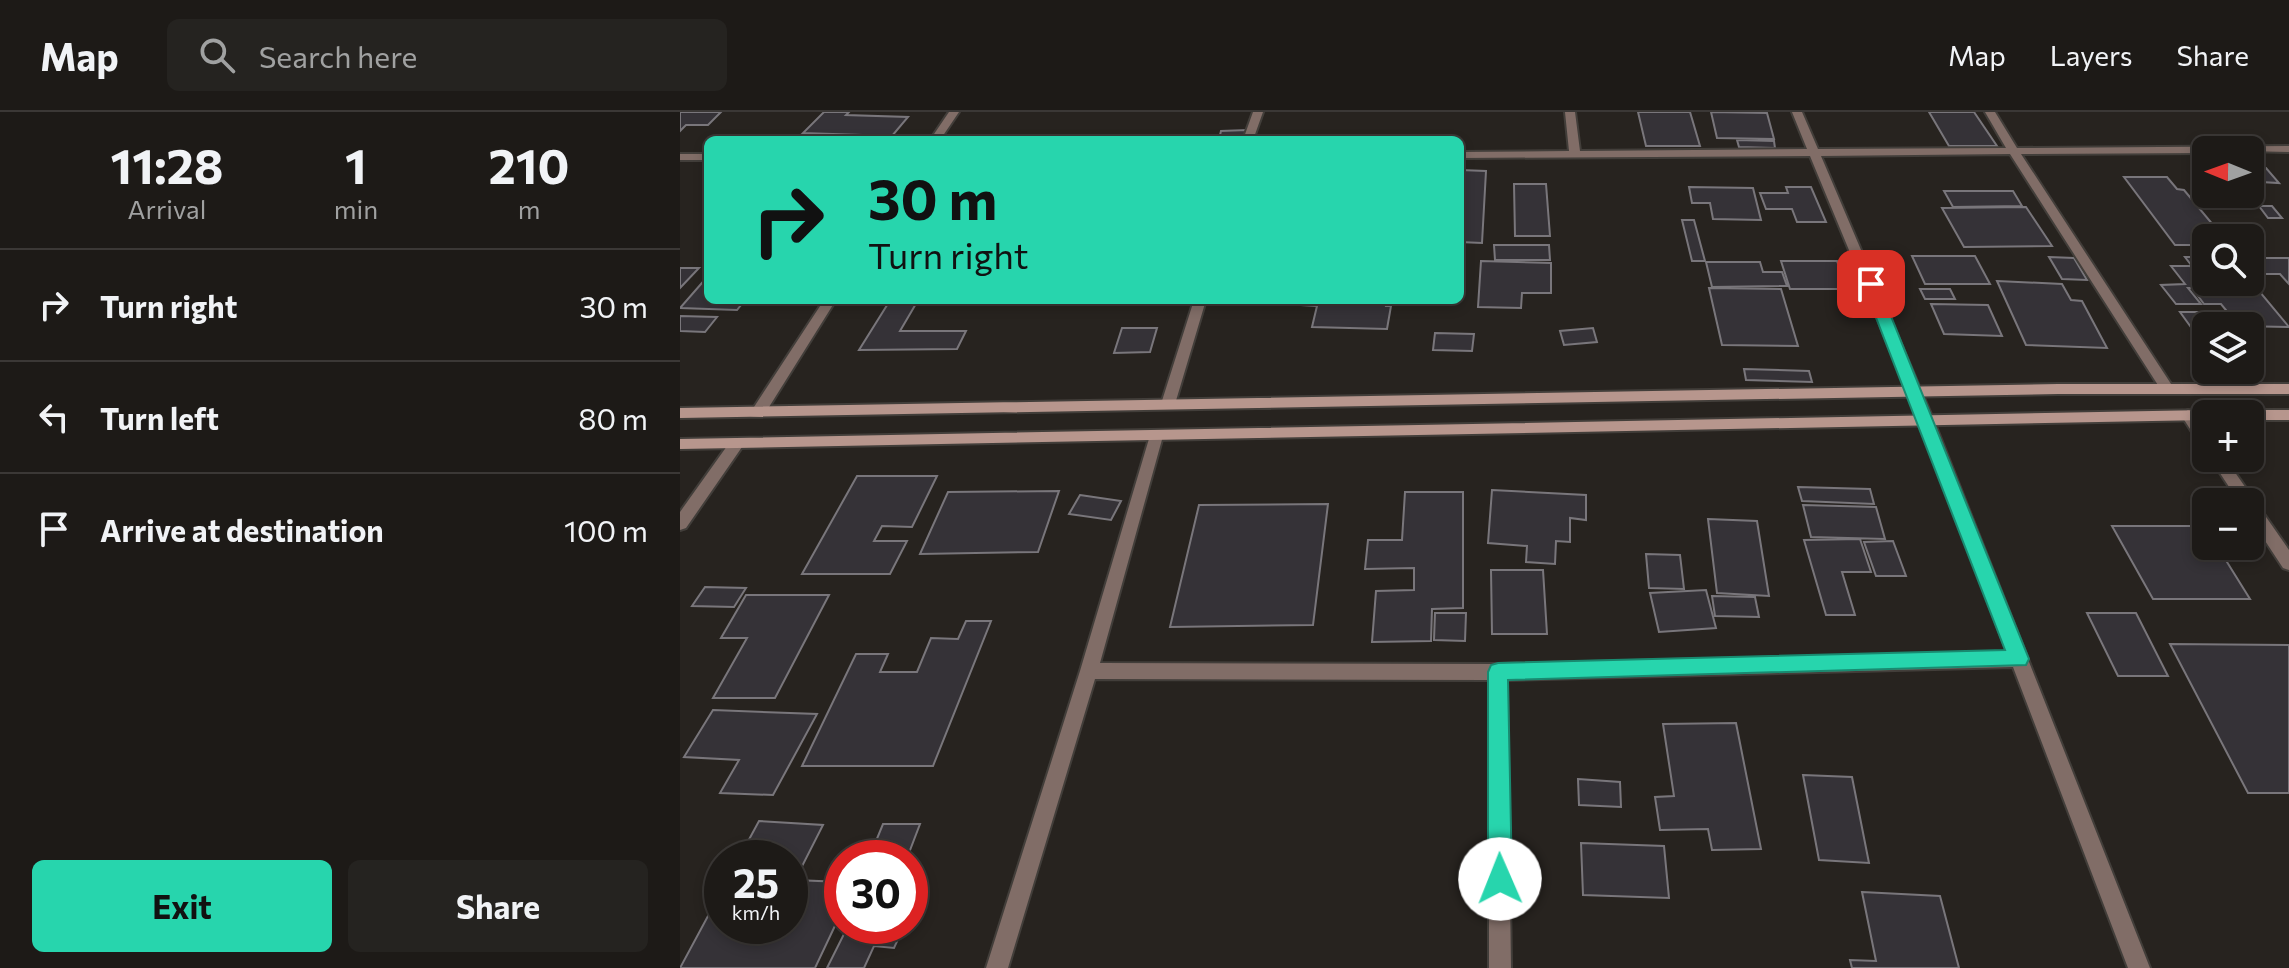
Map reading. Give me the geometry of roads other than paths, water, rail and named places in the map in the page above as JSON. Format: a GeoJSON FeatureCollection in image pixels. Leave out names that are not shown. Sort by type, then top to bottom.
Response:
{"type":"FeatureCollection","features":[{"type":"Feature","properties":{"kind":"main road"},"geometry":{"type":"LineString","coordinates":[[680,413],[1914,391],[2289,389]]}},
{"type":"Feature","properties":{"kind":"main road"},"geometry":{"type":"LineString","coordinates":[[680,444],[2192,415]]}},
{"type":"Feature","properties":{"kind":"main road"},"geometry":{"type":"LineString","coordinates":[[2264,415],[2289,415]]}},
{"type":"Feature","properties":{"kind":"street"},"geometry":{"type":"LineString","coordinates":[[938,136],[954,112]]}},
{"type":"Feature","properties":{"kind":"street"},"geometry":{"type":"LineString","coordinates":[[1249,136],[1258,112]]}},
{"type":"Feature","properties":{"kind":"street"},"geometry":{"type":"LineString","coordinates":[[1570,112],[1575,156]]}},
{"type":"Feature","properties":{"kind":"street"},"geometry":{"type":"LineString","coordinates":[[1797,112],[1926,419],[2139,968]]}},
{"type":"Feature","properties":{"kind":"street"},"geometry":{"type":"LineString","coordinates":[[1990,112],[2054,217],[2168,390]]}},
{"type":"Feature","properties":{"kind":"street"},"geometry":{"type":"LineString","coordinates":[[1464,155],[2289,149]]}},
{"type":"Feature","properties":{"kind":"street"},"geometry":{"type":"LineString","coordinates":[[680,157],[704,157]]}},
{"type":"Feature","properties":{"kind":"street"},"geometry":{"type":"LineString","coordinates":[[759,411],[827,304]]}},
{"type":"Feature","properties":{"kind":"street"},"geometry":{"type":"LineString","coordinates":[[1168,404],[1199,304]]}},
{"type":"Feature","properties":{"kind":"street"},"geometry":{"type":"LineString","coordinates":[[2188,415],[2192,421]]}},
{"type":"Feature","properties":{"kind":"street"},"geometry":{"type":"LineString","coordinates":[[997,968],[1089,671],[1156,436]]}},
{"type":"Feature","properties":{"kind":"street"},"geometry":{"type":"LineString","coordinates":[[680,524],[737,443]]}},
{"type":"Feature","properties":{"kind":"street"},"geometry":{"type":"LineString","coordinates":[[2264,526],[2289,563]]}},
{"type":"Feature","properties":{"kind":"street"},"geometry":{"type":"LineString","coordinates":[[1089,671],[1498,672],[2019,659]]}},
{"type":"Feature","properties":{"kind":"street"},"geometry":{"type":"LineString","coordinates":[[1498,672],[1500,968]]}}]}
